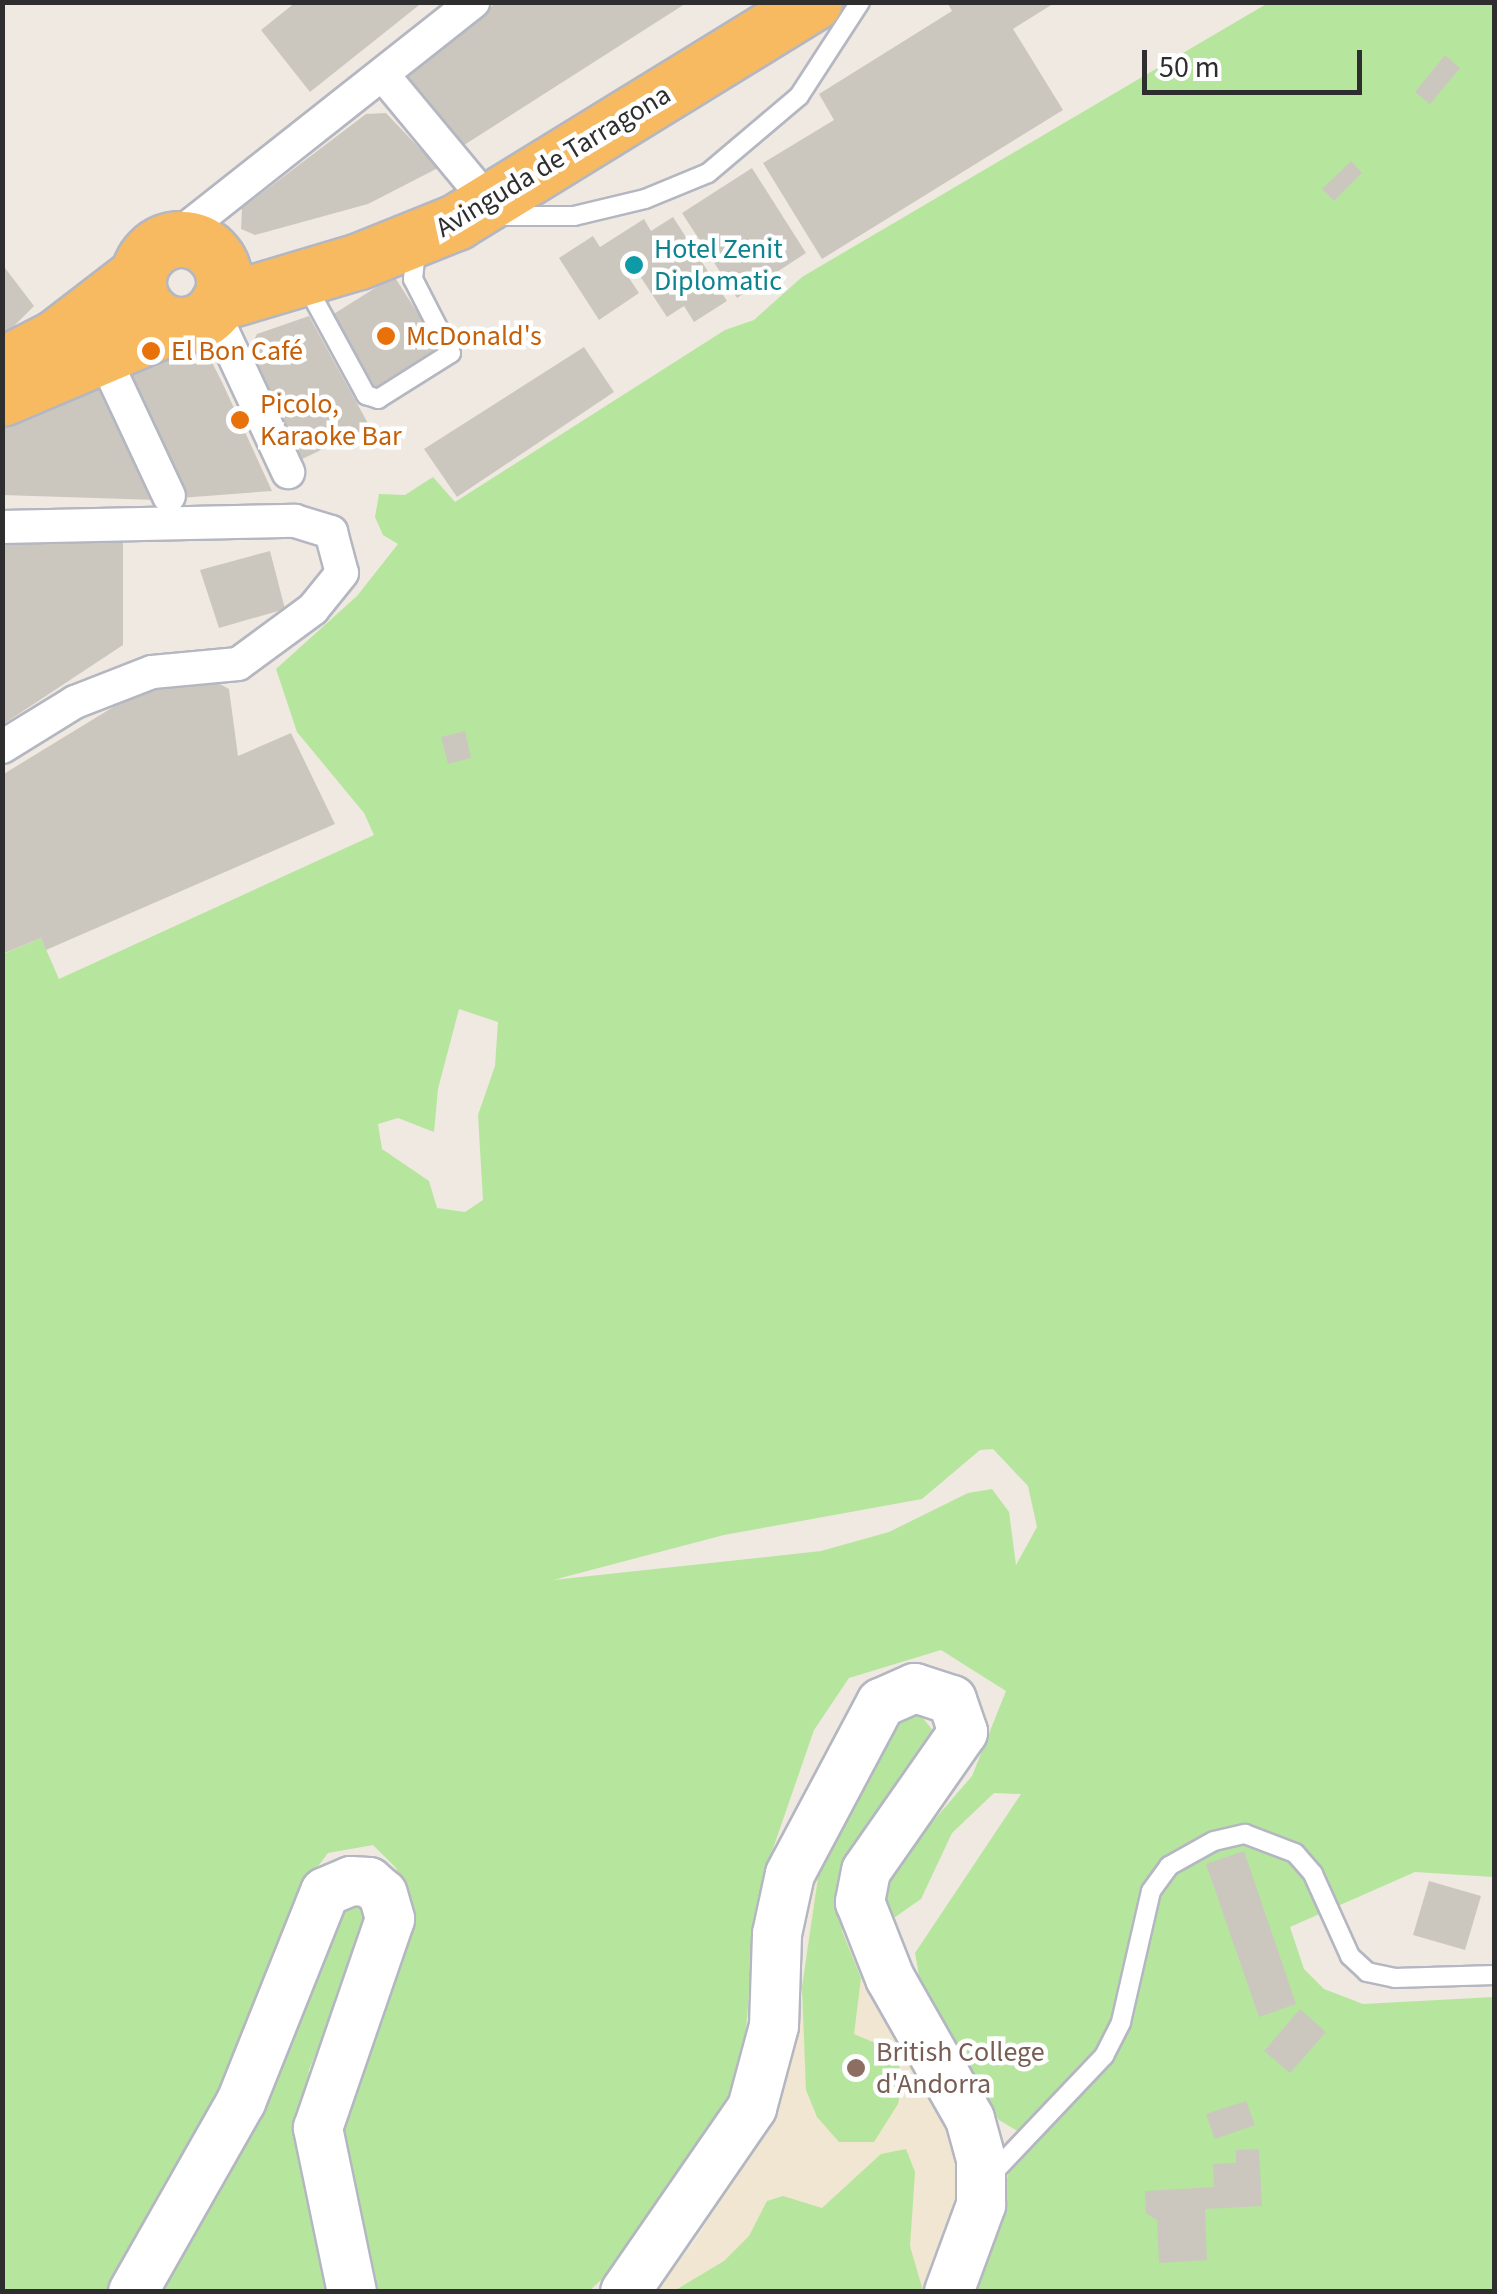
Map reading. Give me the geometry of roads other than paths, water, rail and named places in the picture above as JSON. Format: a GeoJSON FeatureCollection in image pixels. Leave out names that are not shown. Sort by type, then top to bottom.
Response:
{"type":"FeatureCollection","features":[{"type":"Feature","properties":{"kind":"highway","name":"Avinguda de Tarragona"},"geometry":{"type":"LineString","coordinates":[[2,363],[248,262],[458,208],[752,2]]}},
{"type":"Feature","properties":{"kind":"highway","name":"Avinguda de Tarragona"},"geometry":{"type":"LineString","coordinates":[[2,398],[101,351],[189,286],[303,278],[458,208],[814,2]]}},
{"type":"Feature","properties":{"kind":"main road"},"geometry":{"type":"LineString","coordinates":[[625,2292],[752,2108],[774,2026],[777,1934],[790,1874],[881,1703],[915,1688],[952,1700],[963,1732],[866,1871],[860,1902],[890,1978],[970,2119],[981,2205],[949,2292]]}},
{"type":"Feature","properties":{"kind":"main road"},"geometry":{"type":"LineString","coordinates":[[133,2292],[240,2102],[325,1892],[351,1881],[369,1882],[383,1894],[390,1918],[318,2128],[352,2292]]}},
{"type":"Feature","properties":{"kind":"street"},"geometry":{"type":"LineString","coordinates":[[288,472],[189,286],[384,75],[473,2]]}},
{"type":"Feature","properties":{"kind":"street"},"geometry":{"type":"LineString","coordinates":[[384,75],[458,208]]}},
{"type":"Feature","properties":{"kind":"street"},"geometry":{"type":"LineString","coordinates":[[101,351],[168,496]]}},
{"type":"Feature","properties":{"kind":"street"},"geometry":{"type":"LineString","coordinates":[[2,527],[295,520],[331,532],[342,573],[313,609],[238,664],[152,672],[75,702],[2,748]]}},
{"type":"Feature","properties":{"kind":"lane"},"geometry":{"type":"LineString","coordinates":[[303,278],[366,396],[378,400],[452,354],[413,280],[414,252],[458,208],[574,216],[644,200],[708,173],[799,96],[860,2]]}},
{"type":"Feature","properties":{"kind":"lane"},"geometry":{"type":"LineString","coordinates":[[981,2185],[1104,2056],[1121,2022],[1151,1891],[1169,1866],[1214,1841],[1245,1834],[1295,1853],[1313,1874],[1350,1956],[1367,1972],[1395,1978],[1494,1976]]}},
{"type":"Feature","properties":{"kind":"place","name":"Hotel Zenit Diplomatic"},"geometry":{"type":"Point","coordinates":[634,265]}},
{"type":"Feature","properties":{"kind":"place","name":"McDonald's"},"geometry":{"type":"Point","coordinates":[386,336]}},
{"type":"Feature","properties":{"kind":"place","name":"El Bon Café"},"geometry":{"type":"Point","coordinates":[151,351]}},
{"type":"Feature","properties":{"kind":"place","name":"Picolo, Karaoke Bar"},"geometry":{"type":"Point","coordinates":[240,420]}},
{"type":"Feature","properties":{"kind":"place","name":"British College d'Andorra"},"geometry":{"type":"Point","coordinates":[856,2068]}}]}
